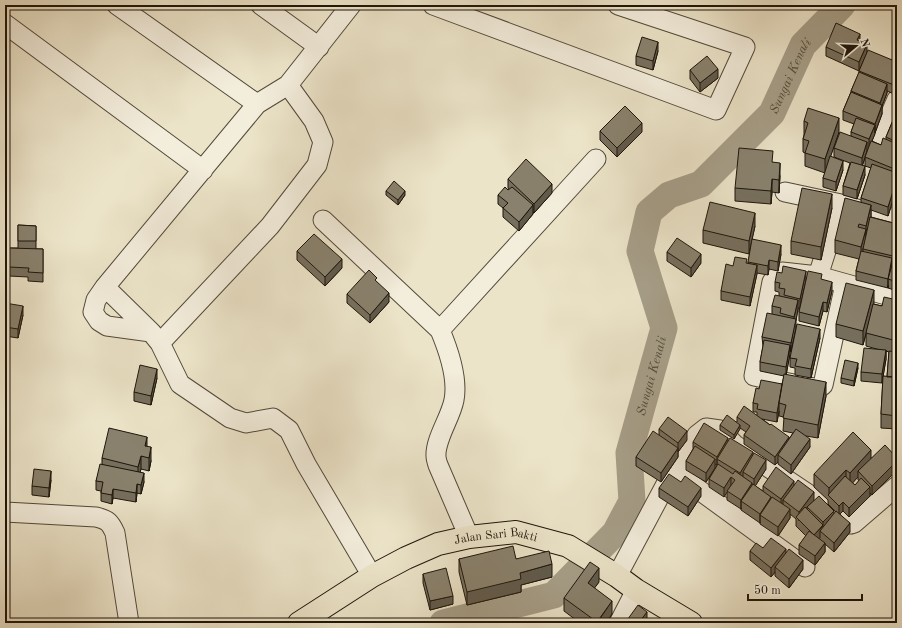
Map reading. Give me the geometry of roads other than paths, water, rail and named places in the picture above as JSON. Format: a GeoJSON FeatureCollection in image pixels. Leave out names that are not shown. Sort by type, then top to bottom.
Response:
{"type":"FeatureCollection","features":[{"type":"Feature","properties":{"kind":"main road","name":"Jalan Sari Bakti"},"geometry":{"type":"LineString","coordinates":[[299,623],[372,576],[406,558],[438,544],[470,537],[516,532],[568,546],[636,590],[692,623]]}},
{"type":"Feature","properties":{"kind":"street"},"geometry":{"type":"LineString","coordinates":[[117,5],[257,104]]}},
{"type":"Feature","properties":{"kind":"street"},"geometry":{"type":"LineString","coordinates":[[260,5],[319,47]]}},
{"type":"Feature","properties":{"kind":"street"},"geometry":{"type":"LineString","coordinates":[[156,338],[107,326],[99,321],[93,312],[96,300],[105,287],[257,104],[288,85],[351,5]]}},
{"type":"Feature","properties":{"kind":"street"},"geometry":{"type":"LineString","coordinates":[[433,5],[716,110],[745,47],[618,5]]}},
{"type":"Feature","properties":{"kind":"street"},"geometry":{"type":"LineString","coordinates":[[5,24],[203,170]]}},
{"type":"Feature","properties":{"kind":"street"},"geometry":{"type":"LineString","coordinates":[[156,338],[270,226],[317,165],[323,142],[314,121],[288,85]]}},
{"type":"Feature","properties":{"kind":"street"},"geometry":{"type":"LineString","coordinates":[[876,148],[897,99]]}},
{"type":"Feature","properties":{"kind":"street"},"geometry":{"type":"LineString","coordinates":[[440,330],[596,158]]}},
{"type":"Feature","properties":{"kind":"street"},"geometry":{"type":"LineString","coordinates":[[785,192],[841,204],[876,215],[897,219]]}},
{"type":"Feature","properties":{"kind":"street"},"geometry":{"type":"LineString","coordinates":[[818,276],[841,204]]}},
{"type":"Feature","properties":{"kind":"street"},"geometry":{"type":"LineString","coordinates":[[323,220],[440,330],[445,342],[455,387],[454,401],[437,447],[436,456],[438,465],[470,537]]}},
{"type":"Feature","properties":{"kind":"street"},"geometry":{"type":"LineString","coordinates":[[845,284],[823,385],[819,388],[814,388],[754,376],[772,282],[776,276],[782,272],[818,276],[897,298]]}},
{"type":"Feature","properties":{"kind":"street"},"geometry":{"type":"LineString","coordinates":[[105,287],[156,338],[180,384],[230,418],[246,423],[273,418],[289,430],[306,464],[372,576]]}},
{"type":"Feature","properties":{"kind":"street"},"geometry":{"type":"LineString","coordinates":[[610,572],[672,471],[697,435],[706,428],[720,430],[735,445],[826,506],[847,523],[854,523],[897,486]]}},
{"type":"Feature","properties":{"kind":"street"},"geometry":{"type":"LineString","coordinates":[[672,471],[805,567]]}},
{"type":"Feature","properties":{"kind":"street"},"geometry":{"type":"LineString","coordinates":[[5,512],[96,517],[105,519],[111,524],[115,533],[129,623]]}},
{"type":"Feature","properties":{"kind":"street"},"geometry":{"type":"LineString","coordinates":[[619,623],[636,590]]}},
{"type":"Feature","properties":{"kind":"waterway","name":"Sungai Kenali"},"geometry":{"type":"LineString","coordinates":[[443,623],[554,595],[615,533],[632,501],[629,453],[664,328],[640,251],[649,212],[669,195],[701,184],[772,113],[803,45],[842,5]]}}]}
